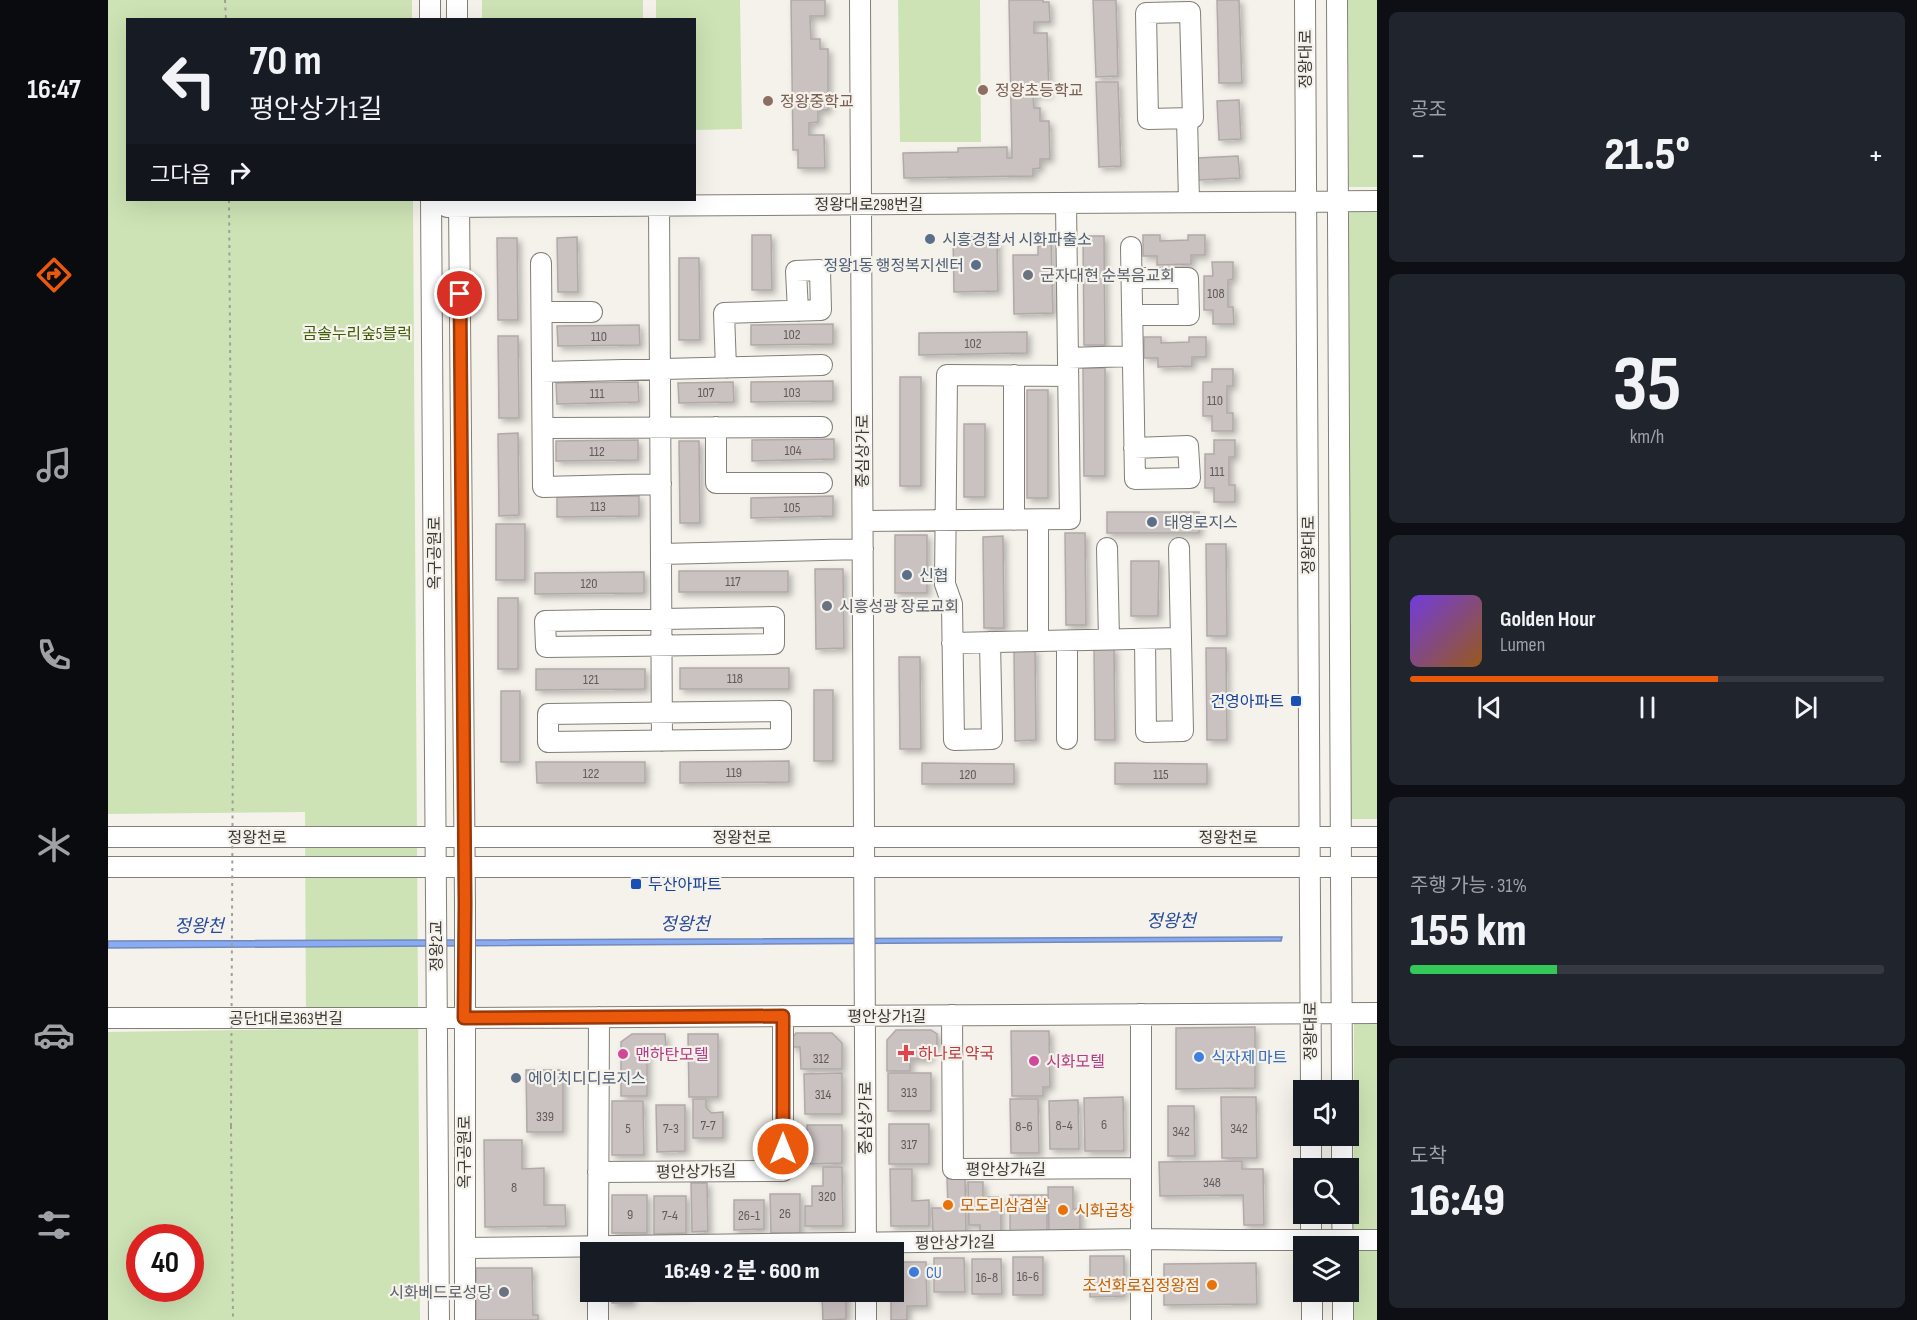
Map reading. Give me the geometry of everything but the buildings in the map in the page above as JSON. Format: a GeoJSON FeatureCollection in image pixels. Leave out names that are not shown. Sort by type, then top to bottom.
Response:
{"type":"FeatureCollection","features":[{"type":"Feature","properties":{"kind":"street"},"geometry":{"type":"LineString","coordinates":[[430,0],[430,18]]}},
{"type":"Feature","properties":{"kind":"street"},"geometry":{"type":"LineString","coordinates":[[457,0],[458,18]]}},
{"type":"Feature","properties":{"kind":"street","name":"중심상가로"},"geometry":{"type":"LineString","coordinates":[[860,0],[866,1242]]}},
{"type":"Feature","properties":{"kind":"street","name":"정왕대로"},"geometry":{"type":"LineString","coordinates":[[1305,0],[1311,1080]]}},
{"type":"Feature","properties":{"kind":"street","name":"정왕대로"},"geometry":{"type":"LineString","coordinates":[[1337,0],[1342,1080]]}},
{"type":"Feature","properties":{"kind":"street"},"geometry":{"type":"LineString","coordinates":[[1190,12],[1192,118],[1187,118],[1148,119],[1146,13],[1190,12]]}},
{"type":"Feature","properties":{"kind":"street"},"geometry":{"type":"LineString","coordinates":[[1187,118],[1189,202]]}},
{"type":"Feature","properties":{"kind":"street","name":"정왕대로298번길"},"geometry":{"type":"LineString","coordinates":[[431,204],[1377,201]]}},
{"type":"Feature","properties":{"kind":"street"},"geometry":{"type":"LineString","coordinates":[[862,521],[1070,519],[1066,202]]}},
{"type":"Feature","properties":{"kind":"street","name":"옥구공원로"},"geometry":{"type":"LineString","coordinates":[[459,203],[465,904]]}},
{"type":"Feature","properties":{"kind":"street","name":"옥구공원로"},"geometry":{"type":"LineString","coordinates":[[431,204],[436,906]]}},
{"type":"Feature","properties":{"kind":"street"},"geometry":{"type":"LineString","coordinates":[[659,205],[662,741]]}},
{"type":"Feature","properties":{"kind":"street"},"geometry":{"type":"LineString","coordinates":[[1131,247],[1134,448]]}},
{"type":"Feature","properties":{"kind":"street"},"geometry":{"type":"LineString","coordinates":[[541,263],[543,487],[661,484]]}},
{"type":"Feature","properties":{"kind":"street"},"geometry":{"type":"LineString","coordinates":[[1131,278],[1188,278],[1189,315],[1132,315]]}},
{"type":"Feature","properties":{"kind":"street"},"geometry":{"type":"LineString","coordinates":[[726,368],[724,313],[798,311]]}},
{"type":"Feature","properties":{"kind":"street"},"geometry":{"type":"LineString","coordinates":[[542,312],[592,312]]}},
{"type":"Feature","properties":{"kind":"street"},"geometry":{"type":"LineString","coordinates":[[990,642],[992,740],[954,740],[952,604],[945,584],[944,540],[947,520],[947,375],[1014,375],[1133,356]]}},
{"type":"Feature","properties":{"kind":"street"},"geometry":{"type":"LineString","coordinates":[[542,372],[822,365]]}},
{"type":"Feature","properties":{"kind":"street"},"geometry":{"type":"LineString","coordinates":[[1014,375],[1014,520]]}},
{"type":"Feature","properties":{"kind":"street"},"geometry":{"type":"LineString","coordinates":[[543,428],[822,427]]}},
{"type":"Feature","properties":{"kind":"street"},"geometry":{"type":"LineString","coordinates":[[716,428],[716,483],[822,483]]}},
{"type":"Feature","properties":{"kind":"street"},"geometry":{"type":"LineString","coordinates":[[1038,520],[1038,641]]}},
{"type":"Feature","properties":{"kind":"street"},"geometry":{"type":"LineString","coordinates":[[1107,548],[1109,639]]}},
{"type":"Feature","properties":{"kind":"street"},"geometry":{"type":"LineString","coordinates":[[1145,639],[1146,732],[1183,731],[1179,548]]}},
{"type":"Feature","properties":{"kind":"street"},"geometry":{"type":"LineString","coordinates":[[661,554],[862,549]]}},
{"type":"Feature","properties":{"kind":"street"},"geometry":{"type":"LineString","coordinates":[[774,617],[774,644],[662,645],[546,647],[546,621],[774,617]]}},
{"type":"Feature","properties":{"kind":"street"},"geometry":{"type":"LineString","coordinates":[[952,644],[1181,638]]}},
{"type":"Feature","properties":{"kind":"street"},"geometry":{"type":"LineString","coordinates":[[1067,640],[1067,739]]}},
{"type":"Feature","properties":{"kind":"street"},"geometry":{"type":"LineString","coordinates":[[781,711],[781,739],[662,741],[548,742],[548,714],[781,711]]}},
{"type":"Feature","properties":{"kind":"street","name":"정왕천로"},"geometry":{"type":"LineString","coordinates":[[108,837],[1377,837]]}},
{"type":"Feature","properties":{"kind":"street","name":"정왕천로"},"geometry":{"type":"LineString","coordinates":[[108,867],[1377,867]]}},
{"type":"Feature","properties":{"kind":"street","name":"정왕2교"},"geometry":{"type":"LineString","coordinates":[[464,984],[465,904]]}},
{"type":"Feature","properties":{"kind":"street","name":"정왕2교"},"geometry":{"type":"LineString","coordinates":[[436,906],[436,985]]}},
{"type":"Feature","properties":{"kind":"street","name":"옥구공원로"},"geometry":{"type":"LineString","coordinates":[[464,984],[465,1320]]}},
{"type":"Feature","properties":{"kind":"street","name":"옥구공원로"},"geometry":{"type":"LineString","coordinates":[[436,985],[439,1320]]}},
{"type":"Feature","properties":{"kind":"street","name":"평안상가1길"},"geometry":{"type":"LineString","coordinates":[[464,1018],[1377,1013]]}},
{"type":"Feature","properties":{"kind":"street"},"geometry":{"type":"LineString","coordinates":[[1141,1014],[1141,1320]]}},
{"type":"Feature","properties":{"kind":"street","name":"평안상가4길"},"geometry":{"type":"LineString","coordinates":[[952,1015],[953,1169],[1141,1168]]}},
{"type":"Feature","properties":{"kind":"street","name":"평안상가5길"},"geometry":{"type":"LineString","coordinates":[[598,1172],[783,1171],[783,1016]]}},
{"type":"Feature","properties":{"kind":"street"},"geometry":{"type":"LineString","coordinates":[[598,1242],[599,1017]]}},
{"type":"Feature","properties":{"kind":"street","name":"공단1대로363번길"},"geometry":{"type":"LineString","coordinates":[[108,1018],[464,1018]]}},
{"type":"Feature","properties":{"kind":"street","name":"평안상가2길"},"geometry":{"type":"LineString","coordinates":[[904,1247],[1141,1239],[1377,1240]]}},
{"type":"Feature","properties":{"kind":"street","name":"평안상가2길"},"geometry":{"type":"LineString","coordinates":[[465,1248],[580,1250]]}},
{"type":"Feature","properties":{"kind":"street"},"geometry":{"type":"LineString","coordinates":[[598,1302],[598,1320]]}},
{"type":"Feature","properties":{"kind":"street"},"geometry":{"type":"LineString","coordinates":[[866,1302],[866,1320]]}},
{"type":"Feature","properties":{"kind":"street"},"geometry":{"type":"LineString","coordinates":[[1312,1302],[1312,1320]]}},
{"type":"Feature","properties":{"kind":"street"},"geometry":{"type":"LineString","coordinates":[[1343,1302],[1343,1320]]}},
{"type":"Feature","properties":{"kind":"path"},"geometry":{"type":"LineString","coordinates":[[225,0],[226,18]]}},
{"type":"Feature","properties":{"kind":"path"},"geometry":{"type":"LineString","coordinates":[[229,201],[233,724],[231,1126],[233,1320]]}},
{"type":"Feature","properties":{"kind":"green space","name":"곰솔누리숲5블럭"},"geometry":{"type":"Polygon","coordinates":[[[108,0],[412,0],[412,18],[126,18],[126,201],[413,201],[420,1320],[108,1320],[108,1032],[306,1029],[305,812],[108,814],[108,0]]]}},
{"type":"Feature","properties":{"kind":"green space"},"geometry":{"type":"Polygon","coordinates":[[[482,0],[643,0],[643,18],[482,18],[482,0]]]}},
{"type":"Feature","properties":{"kind":"green space"},"geometry":{"type":"Polygon","coordinates":[[[656,0],[740,0],[742,129],[696,130],[696,18],[656,18],[656,0]]]}},
{"type":"Feature","properties":{"kind":"green space"},"geometry":{"type":"Polygon","coordinates":[[[898,0],[980,0],[981,142],[900,142],[898,0]]]}},
{"type":"Feature","properties":{"kind":"green space"},"geometry":{"type":"Polygon","coordinates":[[[1348,0],[1377,0],[1377,187],[1349,187],[1348,0]]]}},
{"type":"Feature","properties":{"kind":"green space"},"geometry":{"type":"Polygon","coordinates":[[[1349,212],[1377,212],[1377,819],[1350,819],[1349,212]]]}},
{"type":"Feature","properties":{"kind":"green space"},"geometry":{"type":"Polygon","coordinates":[[[1354,1020],[1377,1020],[1377,1320],[1353,1320],[1353,1302],[1359,1302],[1359,1236],[1353,1236],[1353,1224],[1359,1224],[1359,1158],[1354,1158],[1354,1146],[1359,1146],[1359,1080],[1354,1080],[1354,1020]]]}},
{"type":"Feature","properties":{"kind":"water"},"geometry":{"type":"Polygon","coordinates":[[[1282,937],[1281,941],[108,948],[108,941],[1282,937]]]}},
{"type":"Feature","properties":{"kind":"place","name":"정왕초등학교"},"geometry":{"type":"Point","coordinates":[983,90]}},
{"type":"Feature","properties":{"kind":"place","name":"정왕중학교"},"geometry":{"type":"Point","coordinates":[768,101]}},
{"type":"Feature","properties":{"kind":"place","name":"시흥경찰서 시화파출소"},"geometry":{"type":"Point","coordinates":[930,239]}},
{"type":"Feature","properties":{"kind":"place","name":"정왕1동 행정복지센터"},"geometry":{"type":"Point","coordinates":[976,265]}},
{"type":"Feature","properties":{"kind":"place","name":"군자대현 순복음교회"},"geometry":{"type":"Point","coordinates":[1028,275]}},
{"type":"Feature","properties":{"kind":"place","name":"태영로지스"},"geometry":{"type":"Point","coordinates":[1152,522]}},
{"type":"Feature","properties":{"kind":"place","name":"신협"},"geometry":{"type":"Point","coordinates":[907,575]}},
{"type":"Feature","properties":{"kind":"place","name":"시흥성광 장로교회"},"geometry":{"type":"Point","coordinates":[827,606]}},
{"type":"Feature","properties":{"kind":"place","name":"건영아파트"},"geometry":{"type":"Point","coordinates":[1296,701]}},
{"type":"Feature","properties":{"kind":"place","name":"두산아파트"},"geometry":{"type":"Point","coordinates":[636,884]}},
{"type":"Feature","properties":{"kind":"place","name":"하나로 약국"},"geometry":{"type":"Point","coordinates":[906,1053]}},
{"type":"Feature","properties":{"kind":"place","name":"맨하탄모텔"},"geometry":{"type":"Point","coordinates":[623,1054]}},
{"type":"Feature","properties":{"kind":"place","name":"식자제 마트"},"geometry":{"type":"Point","coordinates":[1199,1057]}},
{"type":"Feature","properties":{"kind":"place","name":"시화모텔"},"geometry":{"type":"Point","coordinates":[1034,1061]}},
{"type":"Feature","properties":{"kind":"place","name":"에이치디디로지스"},"geometry":{"type":"Point","coordinates":[516,1078]}},
{"type":"Feature","properties":{"kind":"place","name":"모도리삼겹살"},"geometry":{"type":"Point","coordinates":[948,1205]}},
{"type":"Feature","properties":{"kind":"place","name":"시화곱창"},"geometry":{"type":"Point","coordinates":[1063,1210]}},
{"type":"Feature","properties":{"kind":"place","name":"CU"},"geometry":{"type":"Point","coordinates":[914,1272]}},
{"type":"Feature","properties":{"kind":"place","name":"조선화로집정왕점"},"geometry":{"type":"Point","coordinates":[1212,1285]}},
{"type":"Feature","properties":{"kind":"place","name":"시화베드로성당"},"geometry":{"type":"Point","coordinates":[504,1292]}},
{"type":"Feature","properties":{"kind":"route"},"geometry":{"type":"LineString","coordinates":[[460,294],[464,1018],[783,1016],[783,1149]]}},
{"type":"Feature","properties":{"kind":"water label","name":"정왕천"},"geometry":{"type":"Point","coordinates":[1171,921]}},
{"type":"Feature","properties":{"kind":"water label","name":"정왕천"},"geometry":{"type":"Point","coordinates":[685,924]}},
{"type":"Feature","properties":{"kind":"water label","name":"정왕천"},"geometry":{"type":"Point","coordinates":[199,926]}}]}
